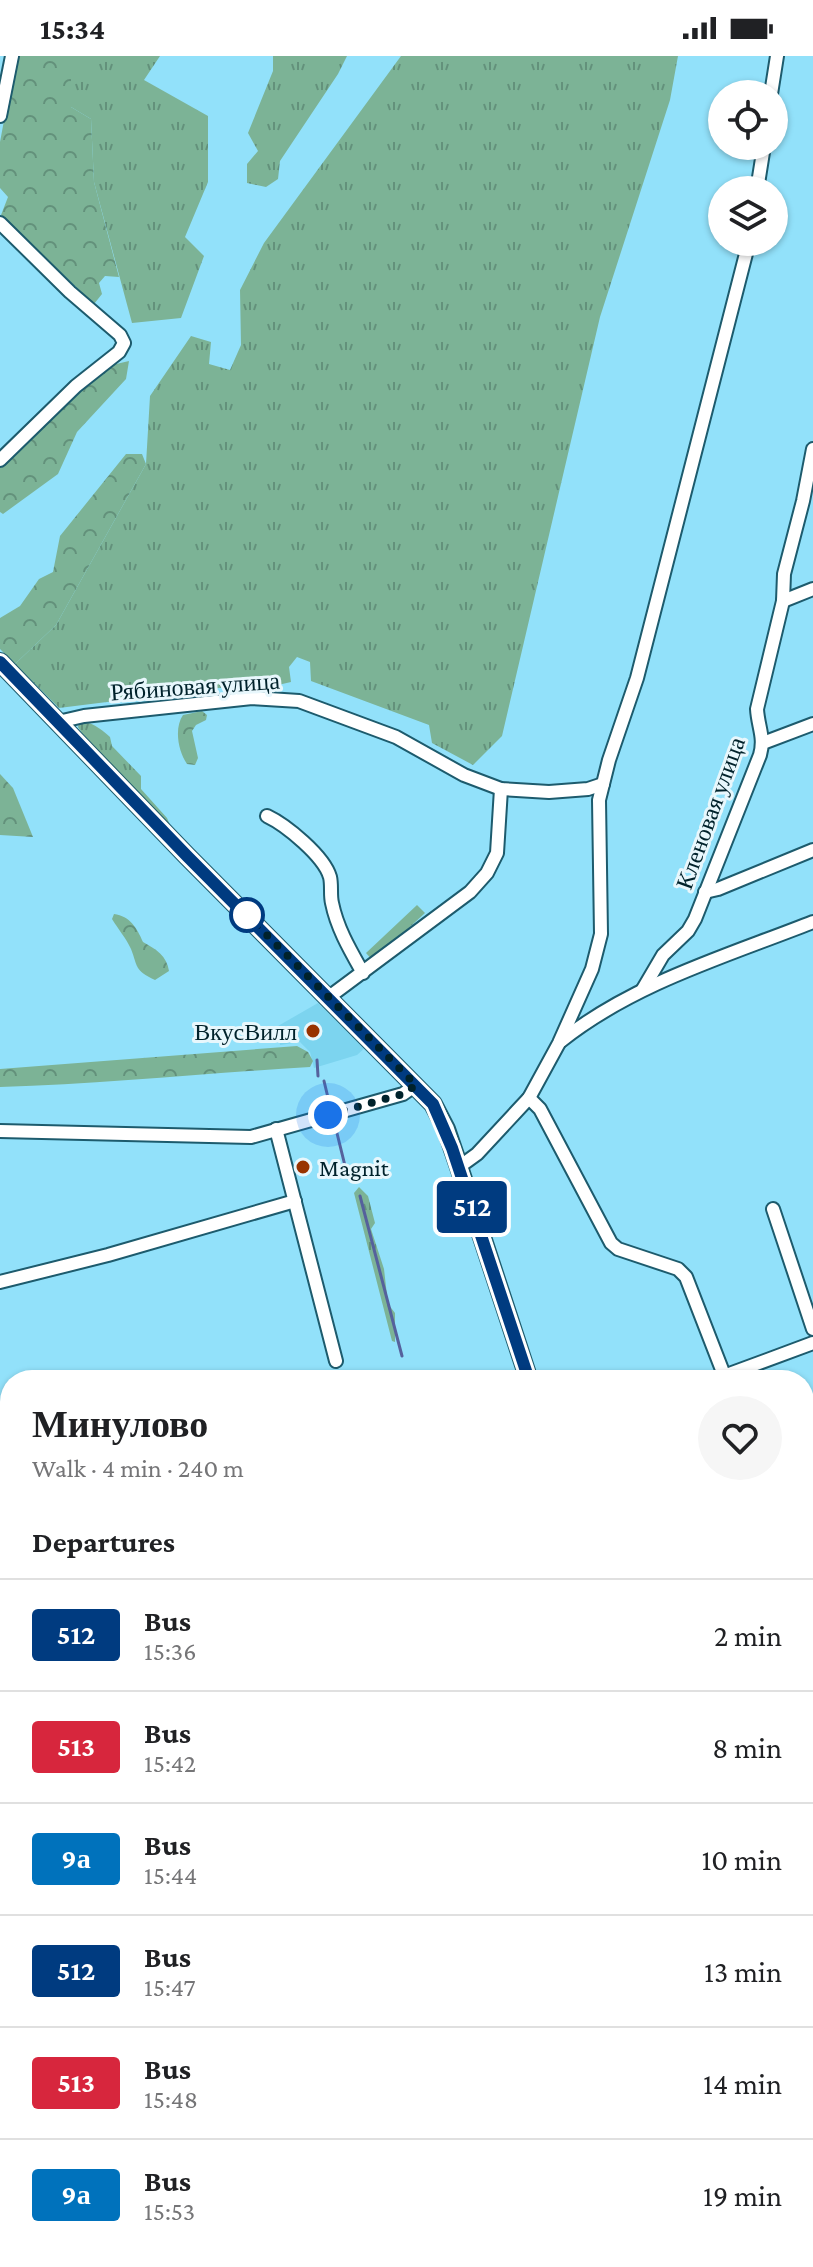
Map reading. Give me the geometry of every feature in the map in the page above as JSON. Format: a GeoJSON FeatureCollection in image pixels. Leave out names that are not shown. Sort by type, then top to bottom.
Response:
{"type":"FeatureCollection","features":[{"type":"Feature","properties":{"kind":"main road"},"geometry":{"type":"LineString","coordinates":[[0,662],[433,1104],[446,1129],[526,1370]]}},
{"type":"Feature","properties":{"kind":"street"},"geometry":{"type":"LineString","coordinates":[[0,116],[12,56]]}},
{"type":"Feature","properties":{"kind":"street"},"geometry":{"type":"LineString","coordinates":[[773,80],[777,56]]}},
{"type":"Feature","properties":{"kind":"street"},"geometry":{"type":"LineString","coordinates":[[0,223],[70,292],[120,335],[124,343],[119,352],[76,386],[0,459]]}},
{"type":"Feature","properties":{"kind":"street"},"geometry":{"type":"LineString","coordinates":[[459,1167],[477,1154],[529,1098],[559,1043],[592,969],[601,934],[599,800],[637,678],[745,256]]}},
{"type":"Feature","properties":{"kind":"street","name":"Кленовая улица"},"geometry":{"type":"LineString","coordinates":[[643,989],[663,955],[688,931],[695,919],[763,743],[757,709],[783,601],[784,574],[813,449]]}},
{"type":"Feature","properties":{"kind":"street"},"geometry":{"type":"LineString","coordinates":[[783,601],[813,589]]}},
{"type":"Feature","properties":{"kind":"street","name":"Рябиновая улица"},"geometry":{"type":"LineString","coordinates":[[58,722],[84,716],[252,698],[299,701],[396,737],[464,775],[501,789],[549,792],[588,789],[603,784]]}},
{"type":"Feature","properties":{"kind":"street"},"geometry":{"type":"LineString","coordinates":[[763,743],[813,724]]}},
{"type":"Feature","properties":{"kind":"street"},"geometry":{"type":"LineString","coordinates":[[329,997],[470,892],[487,873],[497,853],[501,789]]}},
{"type":"Feature","properties":{"kind":"street"},"geometry":{"type":"LineString","coordinates":[[267,816],[282,823],[321,861],[330,876],[332,903],[343,938],[363,973]]}},
{"type":"Feature","properties":{"kind":"street"},"geometry":{"type":"LineString","coordinates":[[705,892],[813,850]]}},
{"type":"Feature","properties":{"kind":"street"},"geometry":{"type":"LineString","coordinates":[[559,1043],[579,1027],[643,989],[813,922]]}},
{"type":"Feature","properties":{"kind":"street"},"geometry":{"type":"LineString","coordinates":[[0,1131],[251,1137],[403,1094],[416,1085]]}},
{"type":"Feature","properties":{"kind":"street"},"geometry":{"type":"LineString","coordinates":[[529,1098],[540,1109],[611,1243],[618,1249],[678,1269],[686,1277],[722,1370]]}},
{"type":"Feature","properties":{"kind":"street"},"geometry":{"type":"LineString","coordinates":[[276,1129],[336,1361]]}},
{"type":"Feature","properties":{"kind":"street"},"geometry":{"type":"LineString","coordinates":[[0,1282],[108,1255],[295,1201]]}},
{"type":"Feature","properties":{"kind":"street"},"geometry":{"type":"LineString","coordinates":[[773,1209],[813,1329]]}},
{"type":"Feature","properties":{"kind":"street"},"geometry":{"type":"LineString","coordinates":[[745,1370],[813,1343]]}},
{"type":"Feature","properties":{"kind":"shaded area"},"geometry":{"type":"Polygon","coordinates":[[[318,1003],[338,1022],[341,1019],[367,1046],[357,1055],[314,1068],[310,1052],[300,1042],[280,1045],[278,1026],[318,1003]]]}},
{"type":"Feature","properties":{"kind":"green space"},"geometry":{"type":"Polygon","coordinates":[[[16,56],[71,56],[71,107],[91,119],[94,182],[119,277],[105,276],[99,283],[102,294],[94,304],[1,215],[8,197],[0,188],[0,142],[16,56]]]}},
{"type":"Feature","properties":{"kind":"green space"},"geometry":{"type":"Polygon","coordinates":[[[71,56],[160,56],[144,80],[208,116],[208,182],[185,237],[204,256],[181,318],[132,323],[94,182],[91,119],[71,107],[71,56]]]}},
{"type":"Feature","properties":{"kind":"green space"},"geometry":{"type":"Polygon","coordinates":[[[273,56],[347,56],[280,161],[278,179],[266,187],[247,183],[247,164],[258,151],[248,133],[273,71],[273,56]]]}},
{"type":"Feature","properties":{"kind":"green space"},"geometry":{"type":"Polygon","coordinates":[[[401,56],[678,56],[670,100],[600,317],[502,736],[473,765],[432,743],[429,725],[311,681],[310,662],[297,657],[289,667],[291,682],[278,685],[251,684],[59,708],[15,664],[56,625],[146,464],[150,396],[191,336],[211,342],[209,364],[230,370],[241,345],[240,290],[264,243],[401,56]]]}},
{"type":"Feature","properties":{"kind":"green space"},"geometry":{"type":"Polygon","coordinates":[[[129,361],[126,379],[77,432],[58,474],[3,514],[0,512],[0,468],[68,400],[112,365],[129,361]]]}},
{"type":"Feature","properties":{"kind":"green space"},"geometry":{"type":"Polygon","coordinates":[[[126,454],[142,454],[146,464],[56,625],[15,664],[0,649],[0,618],[20,606],[39,579],[53,572],[60,536],[126,454]]]}},
{"type":"Feature","properties":{"kind":"green space"},"geometry":{"type":"Polygon","coordinates":[[[202,711],[207,715],[206,720],[192,731],[198,758],[195,765],[187,764],[178,740],[180,720],[183,715],[202,711]]]}},
{"type":"Feature","properties":{"kind":"green space"},"geometry":{"type":"Polygon","coordinates":[[[85,722],[110,737],[112,746],[141,776],[141,789],[167,818],[171,827],[82,733],[78,727],[85,722]]]}},
{"type":"Feature","properties":{"kind":"green space"},"geometry":{"type":"Polygon","coordinates":[[[0,774],[13,788],[33,837],[0,835],[0,774]]]}},
{"type":"Feature","properties":{"kind":"green space"},"geometry":{"type":"Polygon","coordinates":[[[417,905],[425,913],[373,961],[366,953],[417,905]]]}},
{"type":"Feature","properties":{"kind":"green space"},"geometry":{"type":"Polygon","coordinates":[[[114,914],[132,924],[143,942],[163,957],[169,971],[155,980],[140,971],[129,945],[112,919],[114,914]]]}},
{"type":"Feature","properties":{"kind":"green space"},"geometry":{"type":"Polygon","coordinates":[[[297,1046],[308,1052],[313,1061],[310,1067],[0,1087],[0,1069],[297,1046]]]}},
{"type":"Feature","properties":{"kind":"green space"},"geometry":{"type":"Polygon","coordinates":[[[359,1187],[368,1196],[375,1223],[371,1229],[384,1269],[388,1304],[395,1313],[395,1342],[392,1341],[354,1193],[359,1187]]]}},
{"type":"Feature","properties":{"kind":"waterway"},"geometry":{"type":"LineString","coordinates":[[317,1060],[318,1076]]}},
{"type":"Feature","properties":{"kind":"waterway"},"geometry":{"type":"LineString","coordinates":[[324,1081],[330,1106]]}},
{"type":"Feature","properties":{"kind":"waterway"},"geometry":{"type":"LineString","coordinates":[[334,1121],[347,1174]]}},
{"type":"Feature","properties":{"kind":"waterway"},"geometry":{"type":"LineString","coordinates":[[360,1196],[402,1356]]}},
{"type":"Feature","properties":{"kind":"bus line","name":"512"},"geometry":{"type":"LineString","coordinates":[[0,662],[433,1104],[446,1129],[526,1370]]}},
{"type":"Feature","properties":{"kind":"place","name":"ВкусВилл"},"geometry":{"type":"Point","coordinates":[313,1031]}},
{"type":"Feature","properties":{"kind":"place","name":"Magnit"},"geometry":{"type":"Point","coordinates":[303,1167]}},
{"type":"Feature","properties":{"kind":"route"},"geometry":{"type":"LineString","coordinates":[[247,915],[416,1085],[403,1094],[328,1115]]}}]}
